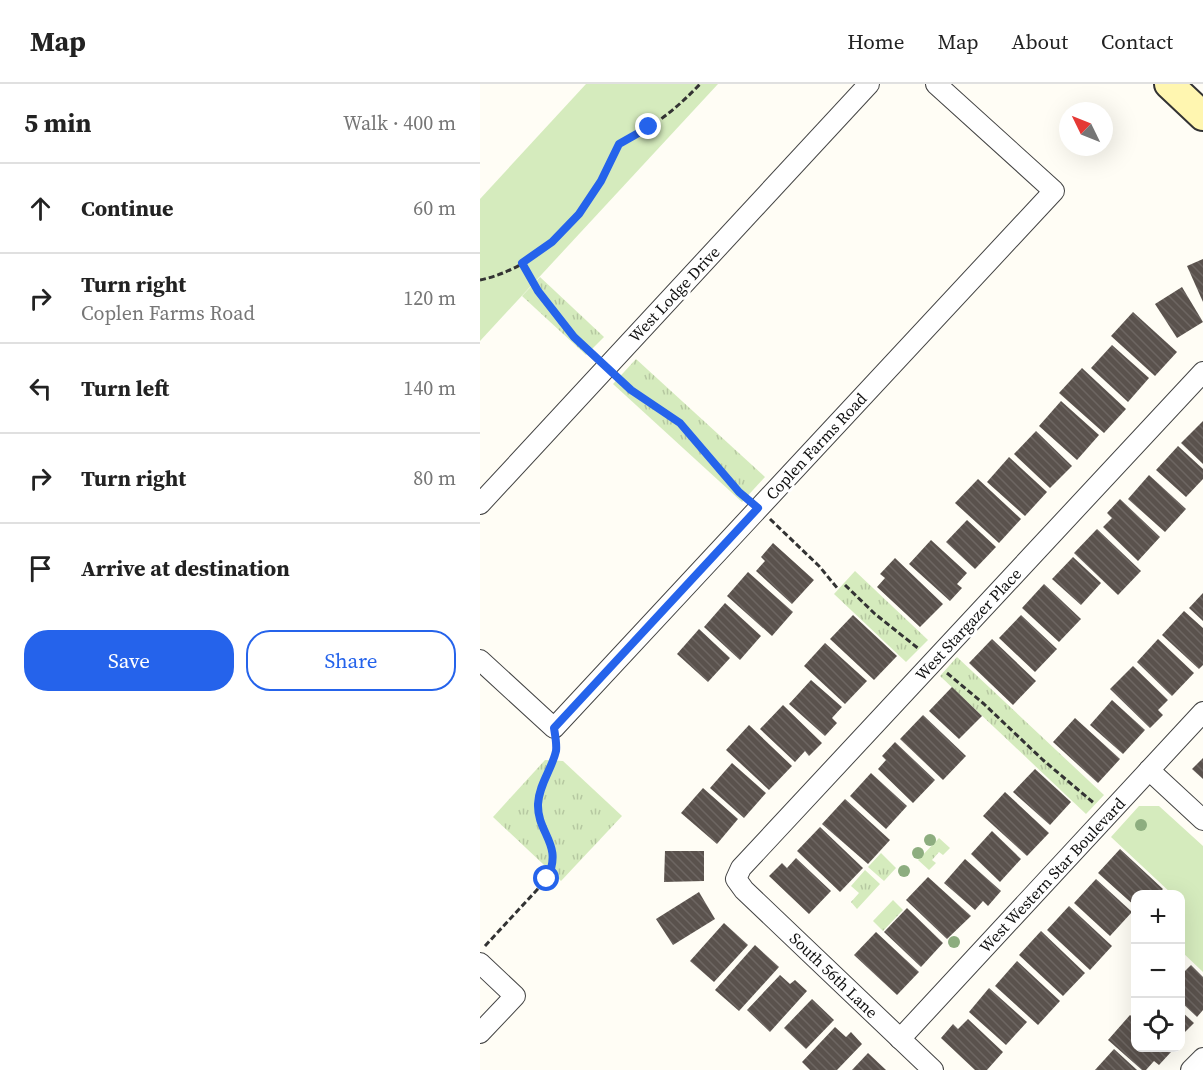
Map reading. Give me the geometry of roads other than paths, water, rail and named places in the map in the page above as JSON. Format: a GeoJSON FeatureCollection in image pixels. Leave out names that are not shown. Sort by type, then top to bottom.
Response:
{"type":"FeatureCollection","features":[{"type":"Feature","properties":{"kind":"street","name":"West Lodge Drive"},"geometry":{"type":"LineString","coordinates":[[480,504],[869,84]]}},
{"type":"Feature","properties":{"kind":"street","name":"Coplen Farms Road"},"geometry":{"type":"LineString","coordinates":[[480,660],[554,728],[1054,191],[936,84]]}},
{"type":"Feature","properties":{"kind":"street"},"geometry":{"type":"LineString","coordinates":[[1169,84],[1203,116]]}},
{"type":"Feature","properties":{"kind":"street","name":"West Stargazer Place"},"geometry":{"type":"LineString","coordinates":[[736,879],[741,868],[1203,372]]}},
{"type":"Feature","properties":{"kind":"street","name":"West Western Star Boulevard"},"geometry":{"type":"LineString","coordinates":[[900,1039],[1203,712]]}},
{"type":"Feature","properties":{"kind":"street"},"geometry":{"type":"LineString","coordinates":[[1149,770],[1203,820]]}},
{"type":"Feature","properties":{"kind":"street","name":"South 56th Lane"},"geometry":{"type":"LineString","coordinates":[[736,879],[744,890],[933,1070]]}},
{"type":"Feature","properties":{"kind":"street"},"geometry":{"type":"LineString","coordinates":[[480,963],[515,996],[480,1034]]}},
{"type":"Feature","properties":{"kind":"street"},"geometry":{"type":"LineString","coordinates":[[1191,1070],[1203,1058]]}}]}
